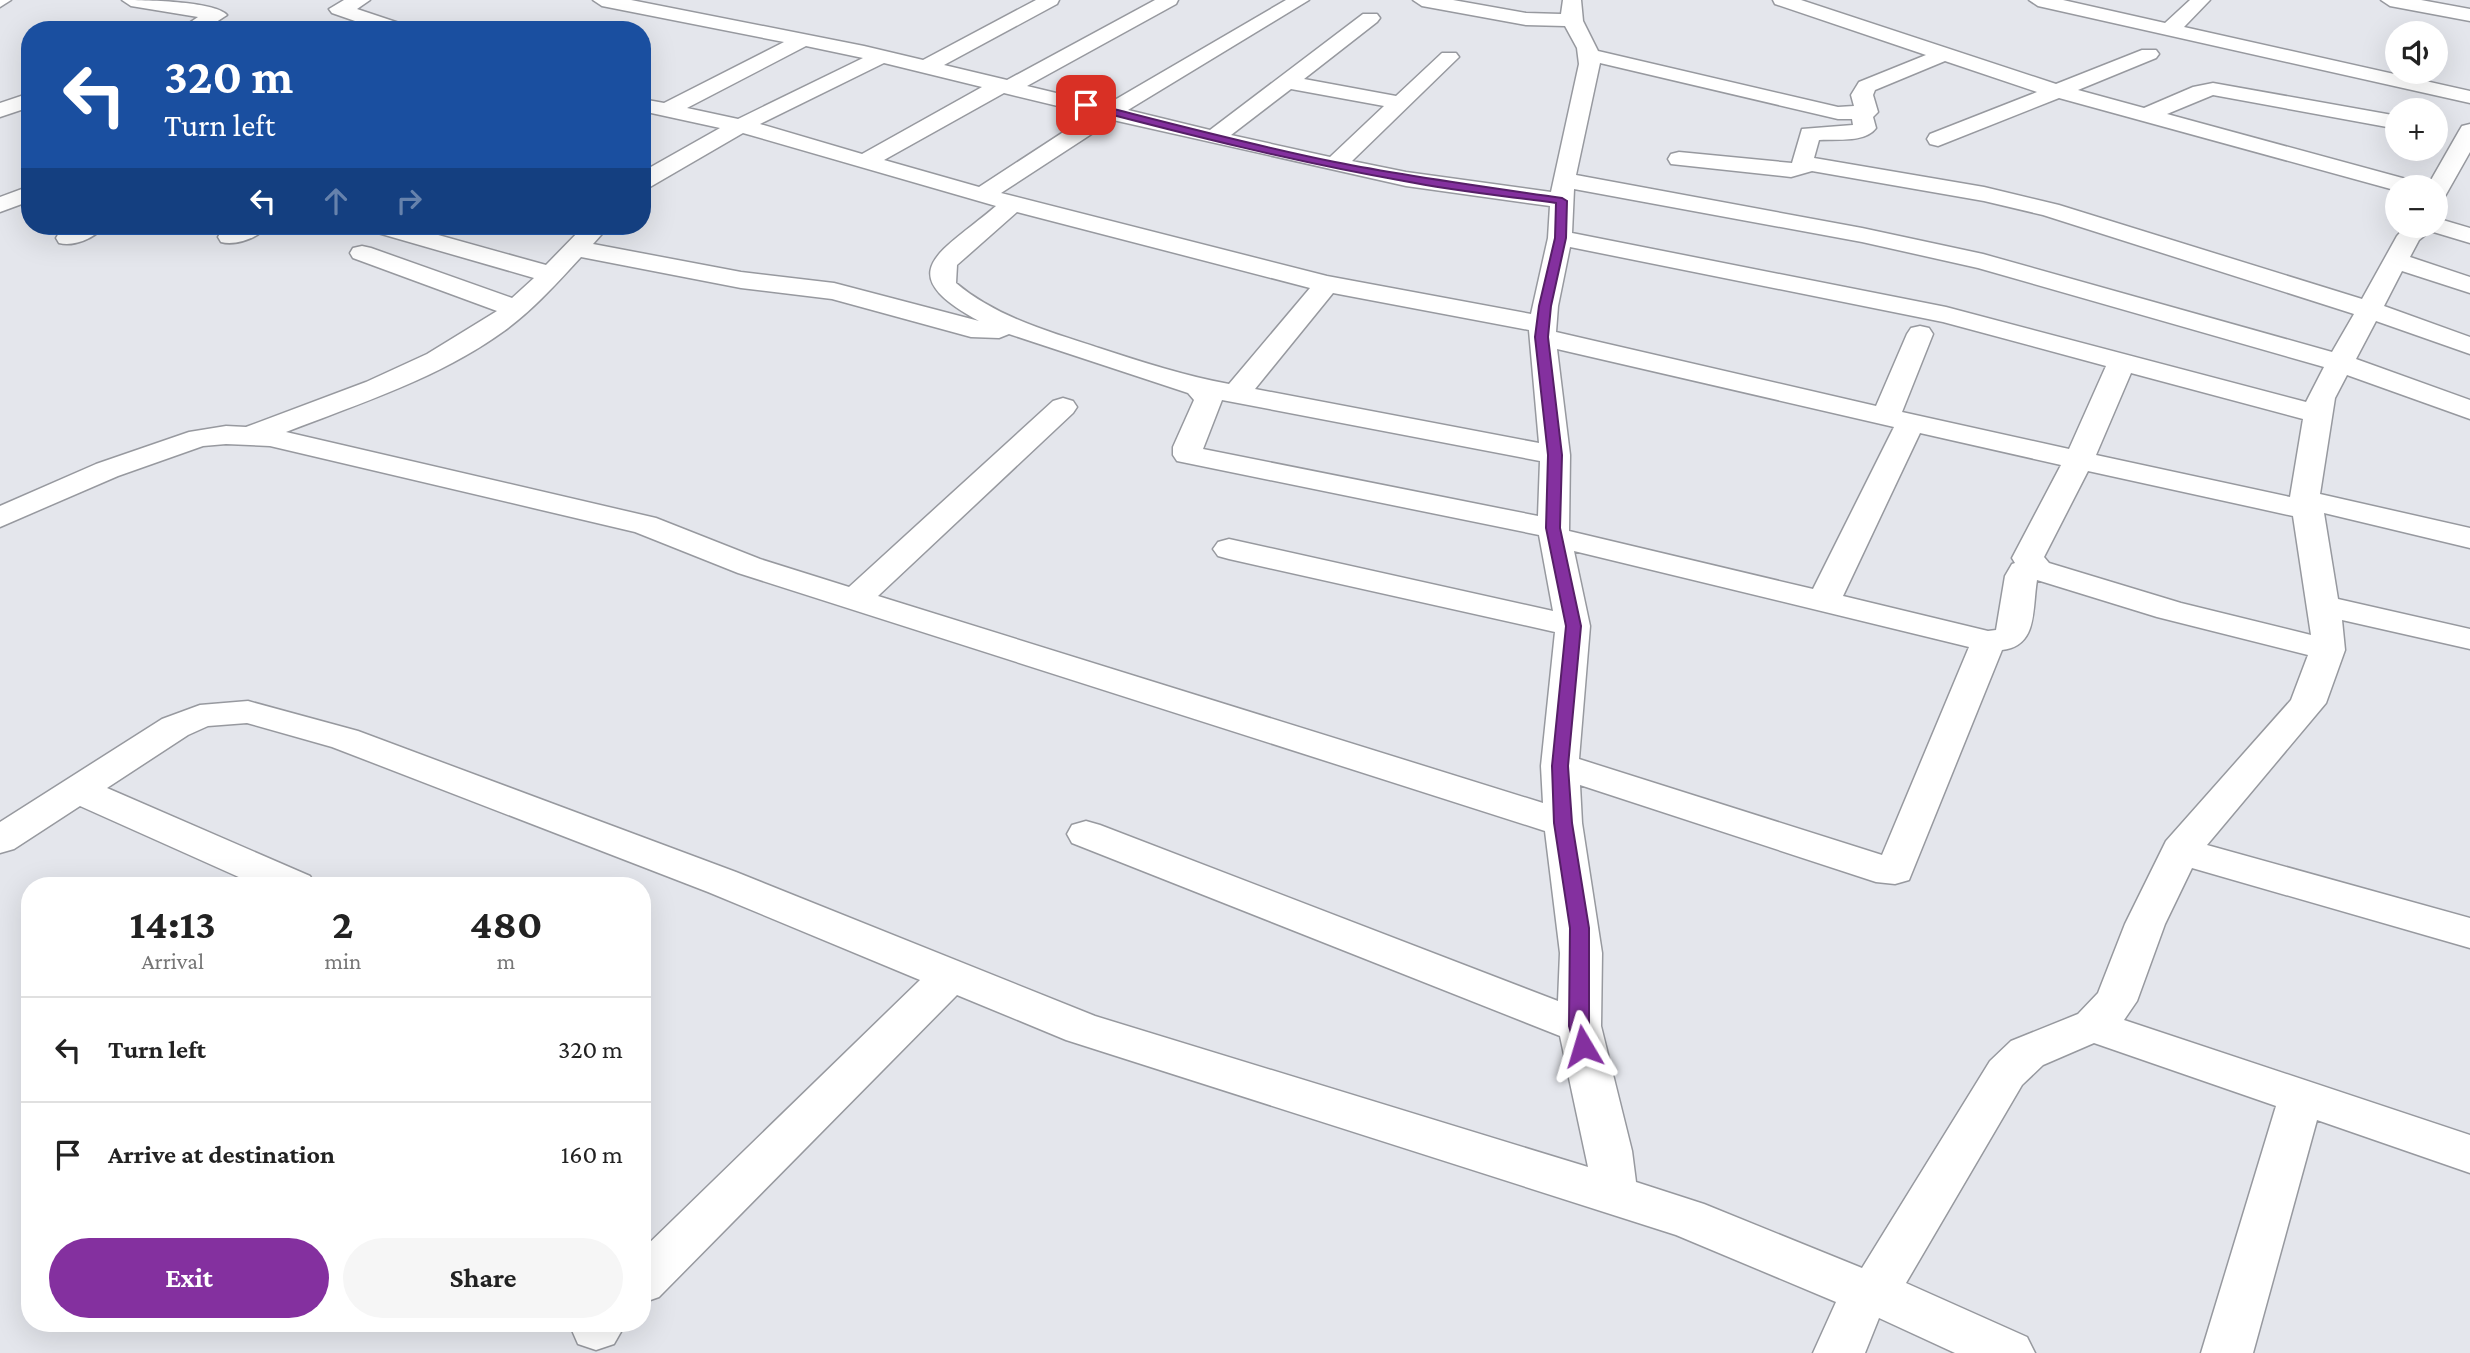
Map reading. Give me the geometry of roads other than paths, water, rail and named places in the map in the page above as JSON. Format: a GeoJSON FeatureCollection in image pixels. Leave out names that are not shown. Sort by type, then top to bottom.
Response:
{"type":"FeatureCollection","features":[{"type":"Feature","properties":{"kind":"street"},"geometry":{"type":"LineString","coordinates":[[131,0],[173,3],[218,15],[206,21]]}},
{"type":"Feature","properties":{"kind":"street"},"geometry":{"type":"LineString","coordinates":[[362,0],[339,9],[374,21]]}},
{"type":"Feature","properties":{"kind":"street"},"geometry":{"type":"LineString","coordinates":[[926,66],[1050,0]]}},
{"type":"Feature","properties":{"kind":"street"},"geometry":{"type":"LineString","coordinates":[[982,195],[1111,111],[1300,0]]}},
{"type":"Feature","properties":{"kind":"street"},"geometry":{"type":"LineString","coordinates":[[1422,0],[1526,19],[1572,10],[1589,57],[1588,74],[1562,191],[1560,238],[1542,330],[1555,455],[1554,533],[1573,626],[1560,766],[1563,823],[1579,928],[1579,1026],[1609,1151],[1614,1195]]}},
{"type":"Feature","properties":{"kind":"street"},"geometry":{"type":"LineString","coordinates":[[1782,0],[2059,91],[2385,180]]}},
{"type":"Feature","properties":{"kind":"street"},"geometry":{"type":"LineString","coordinates":[[2038,0],[2470,97]]}},
{"type":"Feature","properties":{"kind":"street"},"geometry":{"type":"LineString","coordinates":[[2169,30],[2201,0]]}},
{"type":"Feature","properties":{"kind":"street"},"geometry":{"type":"LineString","coordinates":[[2390,0],[2470,15]]}},
{"type":"Feature","properties":{"kind":"street"},"geometry":{"type":"LineString","coordinates":[[609,1],[883,56],[1214,138],[1406,179],[1562,191],[1922,247],[2340,363],[2470,410]]}},
{"type":"Feature","properties":{"kind":"street"},"geometry":{"type":"LineString","coordinates":[[864,162],[1157,1]]}},
{"type":"Feature","properties":{"kind":"street"},"geometry":{"type":"LineString","coordinates":[[697,19],[728,5]]}},
{"type":"Feature","properties":{"kind":"street"},"geometry":{"type":"LineString","coordinates":[[1214,138],[1370,18]]}},
{"type":"Feature","properties":{"kind":"street"},"geometry":{"type":"LineString","coordinates":[[669,109],[803,40]]}},
{"type":"Feature","properties":{"kind":"street"},"geometry":{"type":"LineString","coordinates":[[1589,57],[1605,57],[1838,113],[1862,114],[1867,112],[1868,108],[1862,95],[1866,86],[1945,54]]}},
{"type":"Feature","properties":{"kind":"street"},"geometry":{"type":"LineString","coordinates":[[1938,139],[2149,54]]}},
{"type":"Feature","properties":{"kind":"street"},"geometry":{"type":"LineString","coordinates":[[651,176],[742,126],[883,56]]}},
{"type":"Feature","properties":{"kind":"street"},"geometry":{"type":"LineString","coordinates":[[1335,165],[1449,57]]}},
{"type":"Feature","properties":{"kind":"street"},"geometry":{"type":"LineString","coordinates":[[1286,82],[1401,103]]}},
{"type":"Feature","properties":{"kind":"street"},"geometry":{"type":"LineString","coordinates":[[2146,115],[2200,91],[2224,89],[2385,120]]}},
{"type":"Feature","properties":{"kind":"street"},"geometry":{"type":"LineString","coordinates":[[0,111],[21,94]]}},
{"type":"Feature","properties":{"kind":"street"},"geometry":{"type":"LineString","coordinates":[[651,106],[742,126],[1013,204],[1327,284],[1542,330],[1898,419],[2078,460],[2470,538]]}},
{"type":"Feature","properties":{"kind":"street"},"geometry":{"type":"LineString","coordinates":[[1862,114],[1865,128],[1859,131],[1810,134],[1801,158],[1807,163],[1984,194],[2051,210],[2369,310],[2470,346]]}},
{"type":"Feature","properties":{"kind":"street"},"geometry":{"type":"LineString","coordinates":[[2444,175],[2461,133]]}},
{"type":"Feature","properties":{"kind":"street"},"geometry":{"type":"LineString","coordinates":[[1678,159],[1791,170],[1803,168],[1807,163]]}},
{"type":"Feature","properties":{"kind":"street"},"geometry":{"type":"LineString","coordinates":[[0,205],[21,196]]}},
{"type":"Feature","properties":{"kind":"street"},"geometry":{"type":"LineString","coordinates":[[1013,204],[945,262],[941,274],[945,286],[960,300],[1012,326],[1204,390],[1208,399],[1188,447],[1188,455],[1192,458],[1554,533],[1987,641],[2007,639],[2012,634],[2023,571],[2038,570],[2169,610],[2328,650]]}},
{"type":"Feature","properties":{"kind":"street"},"geometry":{"type":"LineString","coordinates":[[2448,229],[2470,236]]}},
{"type":"Feature","properties":{"kind":"street"},"geometry":{"type":"LineString","coordinates":[[68,238],[74,235]]}},
{"type":"Feature","properties":{"kind":"street"},"geometry":{"type":"LineString","coordinates":[[230,237],[235,235]]}},
{"type":"Feature","properties":{"kind":"street"},"geometry":{"type":"LineString","coordinates":[[412,235],[549,274]]}},
{"type":"Feature","properties":{"kind":"street"},"geometry":{"type":"LineString","coordinates":[[248,436],[415,371],[459,348],[515,308],[588,235]]}},
{"type":"Feature","properties":{"kind":"street"},"geometry":{"type":"LineString","coordinates":[[1560,238],[1934,312],[2318,414]]}},
{"type":"Feature","properties":{"kind":"street"},"geometry":{"type":"LineString","coordinates":[[1839,1353],[1869,1292],[2006,1073],[2027,1053],[2093,1026],[2116,1001],[2145,924],[2180,851],[2308,703],[2329,644],[2307,505],[2321,398],[2408,238]]}},
{"type":"Feature","properties":{"kind":"street"},"geometry":{"type":"LineString","coordinates":[[574,248],[741,280],[834,291],[981,331],[1012,326]]}},
{"type":"Feature","properties":{"kind":"street"},"geometry":{"type":"LineString","coordinates":[[362,253],[515,308]]}},
{"type":"Feature","properties":{"kind":"street"},"geometry":{"type":"LineString","coordinates":[[2396,261],[2470,285]]}},
{"type":"Feature","properties":{"kind":"street"},"geometry":{"type":"LineString","coordinates":[[1237,393],[1327,284]]}},
{"type":"Feature","properties":{"kind":"street"},"geometry":{"type":"LineString","coordinates":[[1824,601],[1898,419],[1920,334]]}},
{"type":"Feature","properties":{"kind":"street"},"geometry":{"type":"LineString","coordinates":[[2038,570],[2028,558],[2078,460],[2122,361]]}},
{"type":"Feature","properties":{"kind":"street"},"geometry":{"type":"LineString","coordinates":[[1195,386],[1555,455]]}},
{"type":"Feature","properties":{"kind":"street"},"geometry":{"type":"LineString","coordinates":[[855,599],[1063,407]]}},
{"type":"Feature","properties":{"kind":"street"},"geometry":{"type":"LineString","coordinates":[[0,518],[107,470],[199,438],[270,437],[645,526],[750,566],[1563,823]]}},
{"type":"Feature","properties":{"kind":"street"},"geometry":{"type":"LineString","coordinates":[[1229,549],[1573,626]]}},
{"type":"Feature","properties":{"kind":"street"},"geometry":{"type":"LineString","coordinates":[[2323,606],[2470,639]]}},
{"type":"Feature","properties":{"kind":"street"},"geometry":{"type":"LineString","coordinates":[[1560,766],[1876,868],[1895,870],[1987,641]]}},
{"type":"Feature","properties":{"kind":"street"},"geometry":{"type":"LineString","coordinates":[[0,840],[175,727],[200,716],[226,712],[268,716],[345,739],[722,882],[1081,1028],[1687,1218],[1768,1249],[2009,1353]]}},
{"type":"Feature","properties":{"kind":"street"},"geometry":{"type":"LineString","coordinates":[[78,790],[276,877]]}},
{"type":"Feature","properties":{"kind":"street"},"geometry":{"type":"LineString","coordinates":[[1086,834],[1579,1026]]}},
{"type":"Feature","properties":{"kind":"street"},"geometry":{"type":"LineString","coordinates":[[2180,851],[2470,933]]}},
{"type":"Feature","properties":{"kind":"street"},"geometry":{"type":"LineString","coordinates":[[651,1273],[951,975]]}},
{"type":"Feature","properties":{"kind":"street"},"geometry":{"type":"LineString","coordinates":[[2093,1026],[2470,1154]]}},
{"type":"Feature","properties":{"kind":"street"},"geometry":{"type":"LineString","coordinates":[[2227,1353],[2301,1097]]}}]}
